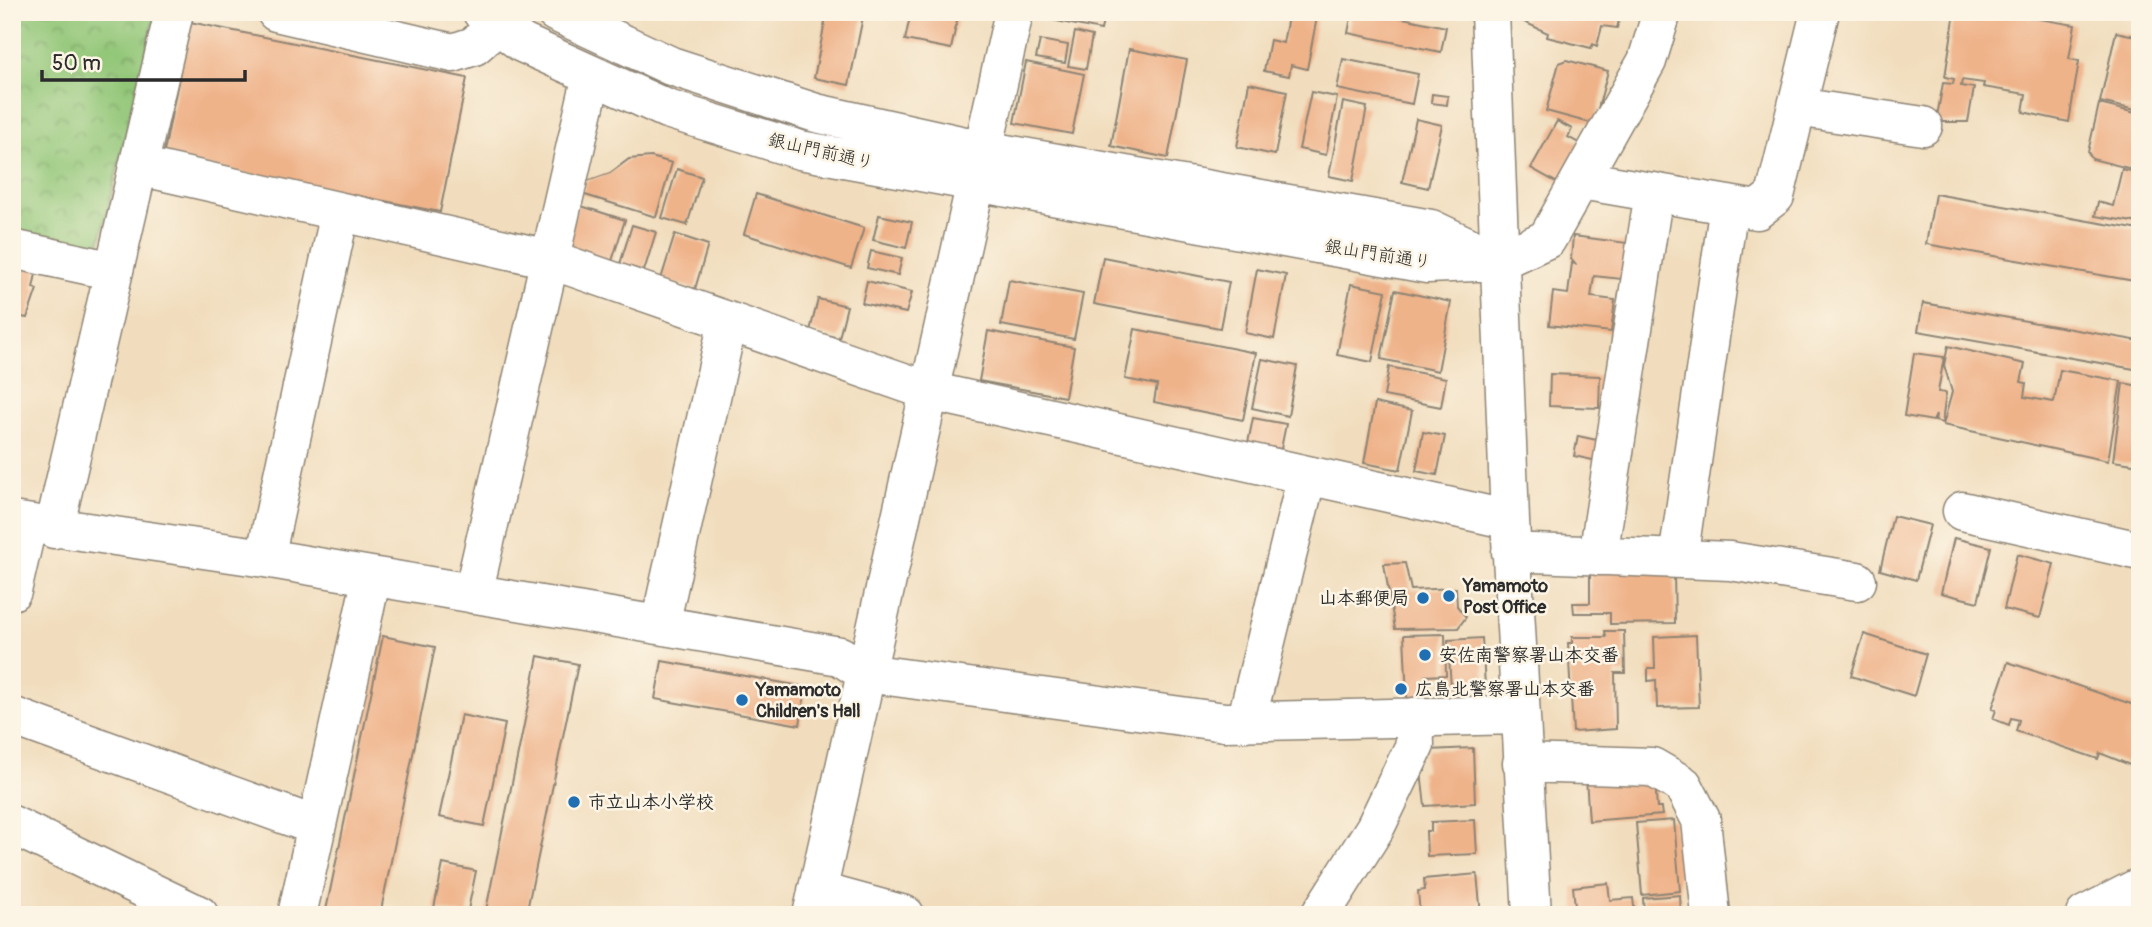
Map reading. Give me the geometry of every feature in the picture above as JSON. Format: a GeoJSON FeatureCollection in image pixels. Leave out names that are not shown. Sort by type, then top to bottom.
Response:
{"type":"FeatureCollection","features":[{"type":"Feature","properties":{"kind":"street"},"geometry":{"type":"LineString","coordinates":[[12,591],[114,271],[174,12]]}},
{"type":"Feature","properties":{"kind":"street"},"geometry":{"type":"LineString","coordinates":[[276,12],[453,53],[474,46],[490,18]]}},
{"type":"Feature","properties":{"kind":"street","name":"銀山門前通り"},"geometry":{"type":"LineString","coordinates":[[555,12],[602,23],[671,66],[979,166]]}},
{"type":"Feature","properties":{"kind":"street"},"geometry":{"type":"LineString","coordinates":[[905,915],[814,903],[1014,12]]}},
{"type":"Feature","properties":{"kind":"street"},"geometry":{"type":"LineString","coordinates":[[1490,12],[1519,715],[1532,915]]}},
{"type":"Feature","properties":{"kind":"street"},"geometry":{"type":"LineString","coordinates":[[1499,261],[1547,239],[1647,61],[1662,12]]}},
{"type":"Feature","properties":{"kind":"street"},"geometry":{"type":"LineString","coordinates":[[1581,180],[1758,210],[1775,195],[1820,12]]}},
{"type":"Feature","properties":{"kind":"street","name":"銀山門前通り"},"geometry":{"type":"LineString","coordinates":[[490,18],[522,43],[667,109],[800,150],[979,166],[1431,229],[1499,261]]}},
{"type":"Feature","properties":{"kind":"street"},"geometry":{"type":"LineString","coordinates":[[473,594],[592,75]]}},
{"type":"Feature","properties":{"kind":"street"},"geometry":{"type":"LineString","coordinates":[[1797,107],[1923,126]]}},
{"type":"Feature","properties":{"kind":"street"},"geometry":{"type":"LineString","coordinates":[[139,166],[549,260],[929,391],[1307,475],[1511,536],[1598,556],[1730,561],[1857,581]]}},
{"type":"Feature","properties":{"kind":"street"},"geometry":{"type":"LineString","coordinates":[[1598,556],[1654,192]]}},
{"type":"Feature","properties":{"kind":"street"},"geometry":{"type":"LineString","coordinates":[[1678,559],[1729,205]]}},
{"type":"Feature","properties":{"kind":"street"},"geometry":{"type":"LineString","coordinates":[[265,558],[340,212]]}},
{"type":"Feature","properties":{"kind":"street"},"geometry":{"type":"LineString","coordinates":[[12,249],[114,271]]}},
{"type":"Feature","properties":{"kind":"street"},"geometry":{"type":"LineString","coordinates":[[660,625],[728,321]]}},
{"type":"Feature","properties":{"kind":"street"},"geometry":{"type":"LineString","coordinates":[[1246,722],[1307,475]]}},
{"type":"Feature","properties":{"kind":"street"},"geometry":{"type":"LineString","coordinates":[[1962,511],[2140,551]]}},
{"type":"Feature","properties":{"kind":"street"},"geometry":{"type":"LineString","coordinates":[[31,525],[265,558],[840,656],[866,673],[1225,722],[1519,715]]}},
{"type":"Feature","properties":{"kind":"street"},"geometry":{"type":"LineString","coordinates":[[297,915],[372,576]]}},
{"type":"Feature","properties":{"kind":"street"},"geometry":{"type":"LineString","coordinates":[[12,716],[316,827]]}},
{"type":"Feature","properties":{"kind":"street"},"geometry":{"type":"LineString","coordinates":[[1320,915],[1375,828],[1415,745],[1414,717]]}},
{"type":"Feature","properties":{"kind":"street"},"geometry":{"type":"LineString","coordinates":[[1522,762],[1652,767],[1683,785],[1702,820],[1711,915]]}},
{"type":"Feature","properties":{"kind":"street"},"geometry":{"type":"LineString","coordinates":[[12,825],[199,915]]}},
{"type":"Feature","properties":{"kind":"street"},"geometry":{"type":"LineString","coordinates":[[2085,915],[2140,887]]}},
{"type":"Feature","properties":{"kind":"green space"},"geometry":{"type":"Polygon","coordinates":[[[12,12],[156,12],[96,258],[12,246],[12,12]]]}},
{"type":"Feature","properties":{"kind":"building"},"geometry":{"type":"Polygon","coordinates":[[[827,12],[864,12],[849,85],[814,78],[827,12]]]}},
{"type":"Feature","properties":{"kind":"building"},"geometry":{"type":"Polygon","coordinates":[[[911,12],[959,12],[951,49],[905,40],[911,12]]]}},
{"type":"Feature","properties":{"kind":"building"},"geometry":{"type":"Polygon","coordinates":[[[1043,12],[1105,12],[1101,30],[1042,18],[1043,12]]]}},
{"type":"Feature","properties":{"kind":"building"},"geometry":{"type":"Polygon","coordinates":[[[1289,12],[1318,12],[1307,69],[1291,65],[1289,76],[1264,71],[1270,40],[1283,43],[1289,12]]]}},
{"type":"Feature","properties":{"kind":"building"},"geometry":{"type":"Polygon","coordinates":[[[1352,12],[1374,12],[1446,27],[1441,52],[1348,33],[1352,12]]]}},
{"type":"Feature","properties":{"kind":"building"},"geometry":{"type":"Polygon","coordinates":[[[1527,12],[1621,12],[1617,28],[1602,26],[1597,46],[1593,44],[1591,48],[1547,37],[1548,33],[1524,22],[1527,12]]]}},
{"type":"Feature","properties":{"kind":"building"},"geometry":{"type":"Polygon","coordinates":[[[1955,12],[1998,12],[2075,25],[2069,59],[2079,61],[2069,122],[2023,112],[2026,94],[1983,87],[1984,83],[1962,80],[1961,86],[1974,88],[1968,122],[1936,122],[1943,83],[1953,84],[1954,79],[1945,77],[1955,12]]]}},
{"type":"Feature","properties":{"kind":"building"},"geometry":{"type":"Polygon","coordinates":[[[2028,12],[2064,12],[2064,19],[2028,12]]]}},
{"type":"Feature","properties":{"kind":"building"},"geometry":{"type":"Polygon","coordinates":[[[190,22],[467,78],[440,212],[163,157],[190,22]]]}},
{"type":"Feature","properties":{"kind":"building"},"geometry":{"type":"Polygon","coordinates":[[[1075,32],[1092,36],[1086,69],[1068,66],[1075,32]]]}},
{"type":"Feature","properties":{"kind":"building"},"geometry":{"type":"Polygon","coordinates":[[[2116,32],[2140,37],[2140,111],[2100,102],[2116,32]]]}},
{"type":"Feature","properties":{"kind":"building"},"geometry":{"type":"Polygon","coordinates":[[[1040,40],[1068,45],[1065,63],[1036,58],[1040,40]]]}},
{"type":"Feature","properties":{"kind":"building"},"geometry":{"type":"Polygon","coordinates":[[[1129,49],[1187,60],[1168,158],[1111,146],[1129,49]]]}},
{"type":"Feature","properties":{"kind":"building"},"geometry":{"type":"Polygon","coordinates":[[[1343,59],[1418,74],[1412,104],[1337,89],[1343,59]]]}},
{"type":"Feature","properties":{"kind":"building"},"geometry":{"type":"Polygon","coordinates":[[[1566,60],[1608,71],[1594,124],[1546,111],[1559,63],[1566,60]]]}},
{"type":"Feature","properties":{"kind":"building"},"geometry":{"type":"Polygon","coordinates":[[[1026,62],[1084,74],[1072,134],[1014,123],[1026,62]]]}},
{"type":"Feature","properties":{"kind":"building"},"geometry":{"type":"Polygon","coordinates":[[[1249,83],[1287,91],[1275,155],[1237,147],[1249,83]]]}},
{"type":"Feature","properties":{"kind":"building"},"geometry":{"type":"Polygon","coordinates":[[[1311,92],[1337,97],[1326,155],[1299,149],[1311,92]]]}},
{"type":"Feature","properties":{"kind":"building"},"geometry":{"type":"Polygon","coordinates":[[[1432,94],[1448,96],[1447,105],[1431,103],[1432,94]]]}},
{"type":"Feature","properties":{"kind":"building"},"geometry":{"type":"Polygon","coordinates":[[[1343,102],[1367,107],[1353,181],[1329,176],[1343,102]]]}},
{"type":"Feature","properties":{"kind":"building"},"geometry":{"type":"Polygon","coordinates":[[[2099,104],[2140,114],[2140,171],[2092,159],[2088,152],[2099,104]]]}},
{"type":"Feature","properties":{"kind":"building"},"geometry":{"type":"Polygon","coordinates":[[[1416,119],[1442,125],[1428,188],[1402,182],[1416,119]]]}},
{"type":"Feature","properties":{"kind":"building"},"geometry":{"type":"Polygon","coordinates":[[[1557,121],[1572,129],[1568,137],[1584,146],[1563,186],[1531,168],[1557,121]]]}},
{"type":"Feature","properties":{"kind":"building"},"geometry":{"type":"Polygon","coordinates":[[[651,157],[672,163],[656,217],[582,194],[587,181],[610,173],[629,159],[651,157]]]}},
{"type":"Feature","properties":{"kind":"building"},"geometry":{"type":"Polygon","coordinates":[[[677,169],[702,177],[687,225],[662,218],[677,169]]]}},
{"type":"Feature","properties":{"kind":"building"},"geometry":{"type":"Polygon","coordinates":[[[2122,169],[2140,173],[2140,223],[2095,216],[2098,202],[2113,206],[2122,169]]]}},
{"type":"Feature","properties":{"kind":"building"},"geometry":{"type":"Polygon","coordinates":[[[756,194],[864,228],[851,268],[744,234],[756,194]]]}},
{"type":"Feature","properties":{"kind":"building"},"geometry":{"type":"Polygon","coordinates":[[[1935,194],[2140,230],[2140,282],[1926,244],[1935,194]]]}},
{"type":"Feature","properties":{"kind":"building"},"geometry":{"type":"Polygon","coordinates":[[[578,205],[625,220],[612,261],[565,246],[578,205]]]}},
{"type":"Feature","properties":{"kind":"building"},"geometry":{"type":"Polygon","coordinates":[[[879,215],[912,222],[906,248],[873,240],[879,215]]]}},
{"type":"Feature","properties":{"kind":"building"},"geometry":{"type":"Polygon","coordinates":[[[632,225],[656,232],[644,271],[620,264],[632,225]]]}},
{"type":"Feature","properties":{"kind":"building"},"geometry":{"type":"Polygon","coordinates":[[[675,234],[708,245],[695,289],[661,279],[675,234]]]}},
{"type":"Feature","properties":{"kind":"building"},"geometry":{"type":"Polygon","coordinates":[[[1573,236],[1635,244],[1631,280],[1594,276],[1591,297],[1615,300],[1611,332],[1549,325],[1553,292],[1568,294],[1572,263],[1575,264],[1571,259],[1573,236]]]}},
{"type":"Feature","properties":{"kind":"building"},"geometry":{"type":"Polygon","coordinates":[[[871,251],[902,258],[898,275],[867,268],[871,251]]]}},
{"type":"Feature","properties":{"kind":"building"},"geometry":{"type":"Polygon","coordinates":[[[1103,257],[1229,282],[1220,328],[1094,304],[1103,257]]]}},
{"type":"Feature","properties":{"kind":"building"},"geometry":{"type":"Polygon","coordinates":[[[12,263],[37,269],[33,288],[37,289],[27,318],[12,315],[12,263]]]}},
{"type":"Feature","properties":{"kind":"building"},"geometry":{"type":"Polygon","coordinates":[[[1257,269],[1286,275],[1274,339],[1245,333],[1257,269]]]}},
{"type":"Feature","properties":{"kind":"building"},"geometry":{"type":"Polygon","coordinates":[[[1009,280],[1083,294],[1074,339],[1001,325],[1009,280]]]}},
{"type":"Feature","properties":{"kind":"building"},"geometry":{"type":"Polygon","coordinates":[[[867,281],[912,292],[906,313],[862,303],[867,281]]]}},
{"type":"Feature","properties":{"kind":"building"},"geometry":{"type":"Polygon","coordinates":[[[1351,284],[1386,291],[1372,362],[1337,355],[1351,284]]]}},
{"type":"Feature","properties":{"kind":"building"},"geometry":{"type":"Polygon","coordinates":[[[1395,290],[1451,302],[1438,371],[1381,359],[1395,290]]]}},
{"type":"Feature","properties":{"kind":"building"},"geometry":{"type":"Polygon","coordinates":[[[818,299],[847,306],[839,338],[810,331],[818,299]]]}},
{"type":"Feature","properties":{"kind":"building"},"geometry":{"type":"Polygon","coordinates":[[[1923,303],[2140,341],[2140,370],[1918,331],[1923,303]]]}},
{"type":"Feature","properties":{"kind":"building"},"geometry":{"type":"Polygon","coordinates":[[[1135,329],[1256,353],[1243,420],[1154,402],[1157,385],[1125,379],[1135,329]]]}},
{"type":"Feature","properties":{"kind":"building"},"geometry":{"type":"Polygon","coordinates":[[[988,331],[1074,347],[1065,397],[979,381],[988,331]]]}},
{"type":"Feature","properties":{"kind":"building"},"geometry":{"type":"Polygon","coordinates":[[[1948,346],[2025,364],[2021,382],[2026,383],[2024,397],[2054,402],[2060,370],[2121,381],[2108,461],[1943,425],[1952,392],[1944,365],[1948,346]]]}},
{"type":"Feature","properties":{"kind":"building"},"geometry":{"type":"Polygon","coordinates":[[[1914,353],[1944,357],[1938,392],[1946,393],[1942,423],[1935,421],[1936,415],[1933,421],[1904,416],[1914,353]]]}},
{"type":"Feature","properties":{"kind":"building"},"geometry":{"type":"Polygon","coordinates":[[[1262,359],[1297,366],[1288,416],[1252,408],[1262,359]]]}},
{"type":"Feature","properties":{"kind":"building"},"geometry":{"type":"Polygon","coordinates":[[[1389,367],[1446,378],[1441,407],[1384,396],[1389,367]]]}},
{"type":"Feature","properties":{"kind":"building"},"geometry":{"type":"Polygon","coordinates":[[[1550,374],[1600,376],[1599,408],[1549,406],[1550,374]]]}},
{"type":"Feature","properties":{"kind":"building"},"geometry":{"type":"Polygon","coordinates":[[[2123,383],[2140,386],[2140,465],[2113,461],[2123,383]]]}},
{"type":"Feature","properties":{"kind":"building"},"geometry":{"type":"Polygon","coordinates":[[[1375,403],[1412,411],[1400,470],[1364,463],[1375,403]]]}},
{"type":"Feature","properties":{"kind":"building"},"geometry":{"type":"Polygon","coordinates":[[[1253,418],[1286,424],[1281,449],[1248,443],[1253,418]]]}},
{"type":"Feature","properties":{"kind":"building"},"geometry":{"type":"Polygon","coordinates":[[[1423,432],[1445,436],[1437,475],[1416,471],[1423,432]]]}},
{"type":"Feature","properties":{"kind":"building"},"geometry":{"type":"Polygon","coordinates":[[[1578,436],[1606,442],[1602,462],[1574,456],[1578,436]]]}},
{"type":"Feature","properties":{"kind":"building"},"geometry":{"type":"Polygon","coordinates":[[[1893,516],[1930,525],[1916,580],[1880,570],[1893,516]]]}},
{"type":"Feature","properties":{"kind":"building"},"geometry":{"type":"Polygon","coordinates":[[[1954,538],[1991,547],[1978,602],[1941,593],[1954,538]]]}},
{"type":"Feature","properties":{"kind":"building"},"geometry":{"type":"Polygon","coordinates":[[[2017,554],[2054,564],[2040,618],[2004,609],[2017,554]]]}},
{"type":"Feature","properties":{"kind":"building","name":"山本郵便局"},"geometry":{"type":"Polygon","coordinates":[[[1405,563],[1411,590],[1456,588],[1457,606],[1466,617],[1458,628],[1395,629],[1384,564],[1405,563]]]}},
{"type":"Feature","properties":{"kind":"building"},"geometry":{"type":"Polygon","coordinates":[[[1590,566],[1674,574],[1675,623],[1610,624],[1610,613],[1574,613],[1573,603],[1590,603],[1590,566]]]}},
{"type":"Feature","properties":{"kind":"building"},"geometry":{"type":"Polygon","coordinates":[[[1605,631],[1624,631],[1625,673],[1615,673],[1616,729],[1573,732],[1568,643],[1572,643],[1572,637],[1606,637],[1605,631]]]}},
{"type":"Feature","properties":{"kind":"building","name":"安佐南警察署山本交番"},"geometry":{"type":"Polygon","coordinates":[[[1445,634],[1446,675],[1425,676],[1426,697],[1407,698],[1404,635],[1445,634]]]}},
{"type":"Feature","properties":{"kind":"building"},"geometry":{"type":"Polygon","coordinates":[[[1864,634],[1926,654],[1914,696],[1851,676],[1864,634]]]}},
{"type":"Feature","properties":{"kind":"building"},"geometry":{"type":"Polygon","coordinates":[[[1696,635],[1699,707],[1657,708],[1656,680],[1648,681],[1648,668],[1655,668],[1654,637],[1696,635]]]}},
{"type":"Feature","properties":{"kind":"building"},"geometry":{"type":"Polygon","coordinates":[[[383,636],[435,647],[380,915],[325,915],[383,636]]]}},
{"type":"Feature","properties":{"kind":"building"},"geometry":{"type":"Polygon","coordinates":[[[1482,638],[1485,686],[1451,688],[1448,640],[1482,638]]]}},
{"type":"Feature","properties":{"kind":"building"},"geometry":{"type":"Polygon","coordinates":[[[538,656],[578,664],[526,915],[485,915],[538,656]]]}},
{"type":"Feature","properties":{"kind":"building"},"geometry":{"type":"Polygon","coordinates":[[[662,661],[806,687],[800,725],[655,699],[662,661]]]}},
{"type":"Feature","properties":{"kind":"building"},"geometry":{"type":"Polygon","coordinates":[[[2008,662],[2140,707],[2140,766],[2135,764],[2135,767],[2100,753],[2098,759],[2016,731],[2019,720],[2011,718],[2009,725],[1993,719],[1996,710],[1992,709],[2008,662]]]}},
{"type":"Feature","properties":{"kind":"building"},"geometry":{"type":"Polygon","coordinates":[[[461,715],[505,724],[484,826],[439,817],[461,715]]]}},
{"type":"Feature","properties":{"kind":"building"},"geometry":{"type":"Polygon","coordinates":[[[1473,748],[1475,803],[1425,806],[1421,771],[1425,771],[1425,756],[1428,750],[1473,748]]]}},
{"type":"Feature","properties":{"kind":"building"},"geometry":{"type":"Polygon","coordinates":[[[1586,778],[1655,780],[1657,808],[1661,808],[1662,815],[1589,821],[1586,778]]]}},
{"type":"Feature","properties":{"kind":"building"},"geometry":{"type":"Polygon","coordinates":[[[1475,820],[1477,854],[1427,856],[1426,831],[1431,831],[1431,822],[1475,820]]]}},
{"type":"Feature","properties":{"kind":"building"},"geometry":{"type":"Polygon","coordinates":[[[1674,820],[1680,891],[1642,895],[1636,823],[1674,820]]]}},
{"type":"Feature","properties":{"kind":"building"},"geometry":{"type":"Polygon","coordinates":[[[443,864],[476,871],[467,915],[434,908],[443,864]]]}},
{"type":"Feature","properties":{"kind":"building"},"geometry":{"type":"Polygon","coordinates":[[[1477,874],[1481,915],[1420,915],[1418,891],[1425,890],[1424,879],[1477,874]]]}},
{"type":"Feature","properties":{"kind":"building"},"geometry":{"type":"Polygon","coordinates":[[[1608,883],[1610,900],[1633,898],[1635,915],[1576,915],[1573,887],[1608,883]]]}},
{"type":"Feature","properties":{"kind":"building"},"geometry":{"type":"Polygon","coordinates":[[[1680,895],[1681,915],[1644,915],[1643,898],[1680,895]]]}},
{"type":"Feature","properties":{"kind":"place","name":"Yamamoto Post Office"},"geometry":{"type":"Point","coordinates":[1449,596]}},
{"type":"Feature","properties":{"kind":"place","name":"山本郵便局"},"geometry":{"type":"Point","coordinates":[1423,598]}},
{"type":"Feature","properties":{"kind":"place","name":"安佐南警察署山本交番"},"geometry":{"type":"Point","coordinates":[1425,655]}},
{"type":"Feature","properties":{"kind":"place","name":"広島北警察署山本交番"},"geometry":{"type":"Point","coordinates":[1401,689]}},
{"type":"Feature","properties":{"kind":"place","name":"Yamamoto Children's Hall"},"geometry":{"type":"Point","coordinates":[742,700]}},
{"type":"Feature","properties":{"kind":"place","name":"市立山本小学校"},"geometry":{"type":"Point","coordinates":[574,802]}}]}
